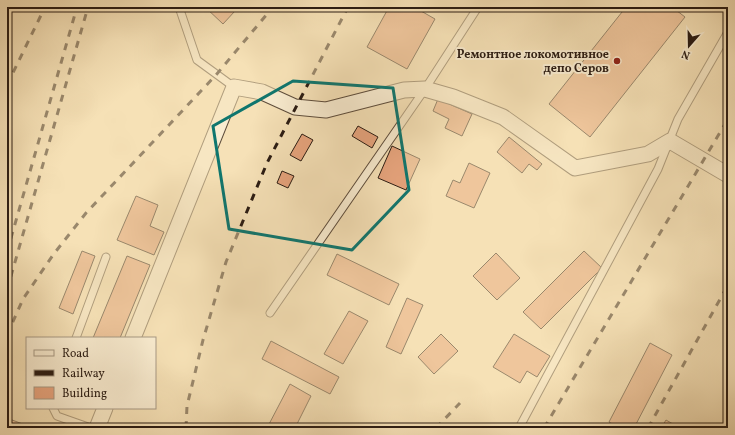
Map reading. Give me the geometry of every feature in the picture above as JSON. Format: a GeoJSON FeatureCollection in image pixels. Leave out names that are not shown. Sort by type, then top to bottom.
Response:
{"type":"FeatureCollection","features":[{"type":"Feature","properties":{"kind":"street"},"geometry":{"type":"LineString","coordinates":[[133,337],[234,87],[262,92],[295,107],[326,110],[404,90],[425,89],[453,97],[502,117],[575,168],[648,154],[670,141],[728,175]]}},
{"type":"Feature","properties":{"kind":"street"},"geometry":{"type":"LineString","coordinates":[[97,428],[105,409]]}},
{"type":"Feature","properties":{"kind":"lane"},"geometry":{"type":"LineString","coordinates":[[179,7],[197,60],[234,87]]}},
{"type":"Feature","properties":{"kind":"lane"},"geometry":{"type":"LineString","coordinates":[[270,313],[425,89],[478,7]]}},
{"type":"Feature","properties":{"kind":"lane"},"geometry":{"type":"LineString","coordinates":[[519,428],[658,169],[678,119],[728,32]]}},
{"type":"Feature","properties":{"kind":"lane"},"geometry":{"type":"LineString","coordinates":[[76,337],[106,257]]}},
{"type":"Feature","properties":{"kind":"lane"},"geometry":{"type":"LineString","coordinates":[[54,409],[57,416],[91,428]]}},
{"type":"Feature","properties":{"kind":"highlighted area"},"geometry":{"type":"Polygon","coordinates":[[[293,81],[393,88],[409,190],[352,250],[229,229],[213,126],[293,81]]]}},
{"type":"Feature","properties":{"kind":"building"},"geometry":{"type":"Polygon","coordinates":[[[205,7],[231,7],[235,11],[223,24],[205,7]]]}},
{"type":"Feature","properties":{"kind":"building"},"geometry":{"type":"Polygon","coordinates":[[[389,7],[414,7],[435,19],[407,69],[367,47],[389,7]]]}},
{"type":"Feature","properties":{"kind":"building","name":"Ремонтное локомотивное депо Серов"},"geometry":{"type":"Polygon","coordinates":[[[626,7],[672,7],[685,17],[590,137],[549,104],[626,7]]]}},
{"type":"Feature","properties":{"kind":"building"},"geometry":{"type":"Polygon","coordinates":[[[438,99],[472,114],[462,136],[445,128],[449,119],[433,111],[438,99]]]}},
{"type":"Feature","properties":{"kind":"building"},"geometry":{"type":"Polygon","coordinates":[[[358,126],[378,137],[372,148],[352,136],[358,126]]]}},
{"type":"Feature","properties":{"kind":"building"},"geometry":{"type":"Polygon","coordinates":[[[302,134],[313,140],[301,161],[290,155],[302,134]]]}},
{"type":"Feature","properties":{"kind":"building"},"geometry":{"type":"Polygon","coordinates":[[[509,137],[542,164],[537,170],[529,164],[522,173],[497,152],[509,137]]]}},
{"type":"Feature","properties":{"kind":"building"},"geometry":{"type":"Polygon","coordinates":[[[392,146],[420,159],[406,190],[378,178],[392,146]]]}},
{"type":"Feature","properties":{"kind":"building"},"geometry":{"type":"Polygon","coordinates":[[[469,163],[490,173],[474,208],[446,196],[453,180],[460,183],[469,163]]]}},
{"type":"Feature","properties":{"kind":"building"},"geometry":{"type":"Polygon","coordinates":[[[282,171],[294,176],[288,188],[277,183],[282,171]]]}},
{"type":"Feature","properties":{"kind":"building"},"geometry":{"type":"Polygon","coordinates":[[[136,196],[158,205],[150,226],[164,232],[154,255],[117,240],[136,196]]]}},
{"type":"Feature","properties":{"kind":"building"},"geometry":{"type":"Polygon","coordinates":[[[82,251],[95,256],[73,314],[59,308],[82,251]]]}},
{"type":"Feature","properties":{"kind":"building"},"geometry":{"type":"Polygon","coordinates":[[[584,251],[602,268],[541,329],[523,312],[584,251]]]}},
{"type":"Feature","properties":{"kind":"building"},"geometry":{"type":"Polygon","coordinates":[[[496,253],[520,278],[497,300],[473,276],[496,253]]]}},
{"type":"Feature","properties":{"kind":"building"},"geometry":{"type":"Polygon","coordinates":[[[337,254],[399,284],[389,305],[327,275],[337,254]]]}},
{"type":"Feature","properties":{"kind":"building"},"geometry":{"type":"Polygon","coordinates":[[[127,256],[150,265],[120,337],[93,337],[127,256]]]}},
{"type":"Feature","properties":{"kind":"building"},"geometry":{"type":"Polygon","coordinates":[[[407,298],[423,305],[401,354],[386,347],[407,298]]]}},
{"type":"Feature","properties":{"kind":"building"},"geometry":{"type":"Polygon","coordinates":[[[349,311],[368,321],[343,364],[324,354],[349,311]]]}},
{"type":"Feature","properties":{"kind":"building"},"geometry":{"type":"Polygon","coordinates":[[[441,334],[458,351],[434,374],[418,357],[441,334]]]}},
{"type":"Feature","properties":{"kind":"building"},"geometry":{"type":"Polygon","coordinates":[[[514,334],[550,356],[537,377],[527,371],[520,383],[493,367],[514,334]]]}},
{"type":"Feature","properties":{"kind":"building"},"geometry":{"type":"Polygon","coordinates":[[[271,341],[339,377],[330,394],[262,359],[271,341]]]}},
{"type":"Feature","properties":{"kind":"building"},"geometry":{"type":"Polygon","coordinates":[[[650,343],[672,355],[634,428],[620,428],[609,422],[650,343]]]}},
{"type":"Feature","properties":{"kind":"building"},"geometry":{"type":"Polygon","coordinates":[[[290,384],[311,396],[295,428],[267,428],[290,384]]]}},
{"type":"Feature","properties":{"kind":"building"},"geometry":{"type":"Polygon","coordinates":[[[7,418],[33,428],[7,428],[7,418]]]}},
{"type":"Feature","properties":{"kind":"building"},"geometry":{"type":"Polygon","coordinates":[[[666,420],[680,428],[661,428],[666,420]]]}},
{"type":"Feature","properties":{"kind":"railway"},"geometry":{"type":"LineString","coordinates":[[7,85],[45,7]]}},
{"type":"Feature","properties":{"kind":"railway"},"geometry":{"type":"LineString","coordinates":[[7,252],[77,7]]}},
{"type":"Feature","properties":{"kind":"railway"},"geometry":{"type":"LineString","coordinates":[[7,290],[88,7]]}},
{"type":"Feature","properties":{"kind":"railway"},"geometry":{"type":"LineString","coordinates":[[7,335],[23,299],[53,255],[86,213],[216,75],[273,7]]}},
{"type":"Feature","properties":{"kind":"railway"},"geometry":{"type":"LineString","coordinates":[[186,428],[187,406],[203,340],[226,262],[267,163],[348,7]]}},
{"type":"Feature","properties":{"kind":"railway"},"geometry":{"type":"LineString","coordinates":[[544,428],[728,119]]}},
{"type":"Feature","properties":{"kind":"railway"},"geometry":{"type":"LineString","coordinates":[[648,428],[728,285]]}},
{"type":"Feature","properties":{"kind":"railway"},"geometry":{"type":"LineString","coordinates":[[436,428],[460,403]]}},
{"type":"Feature","properties":{"kind":"place","name":"Ремонтное локомотивное депо Серов"},"geometry":{"type":"Point","coordinates":[617,61]}}]}
